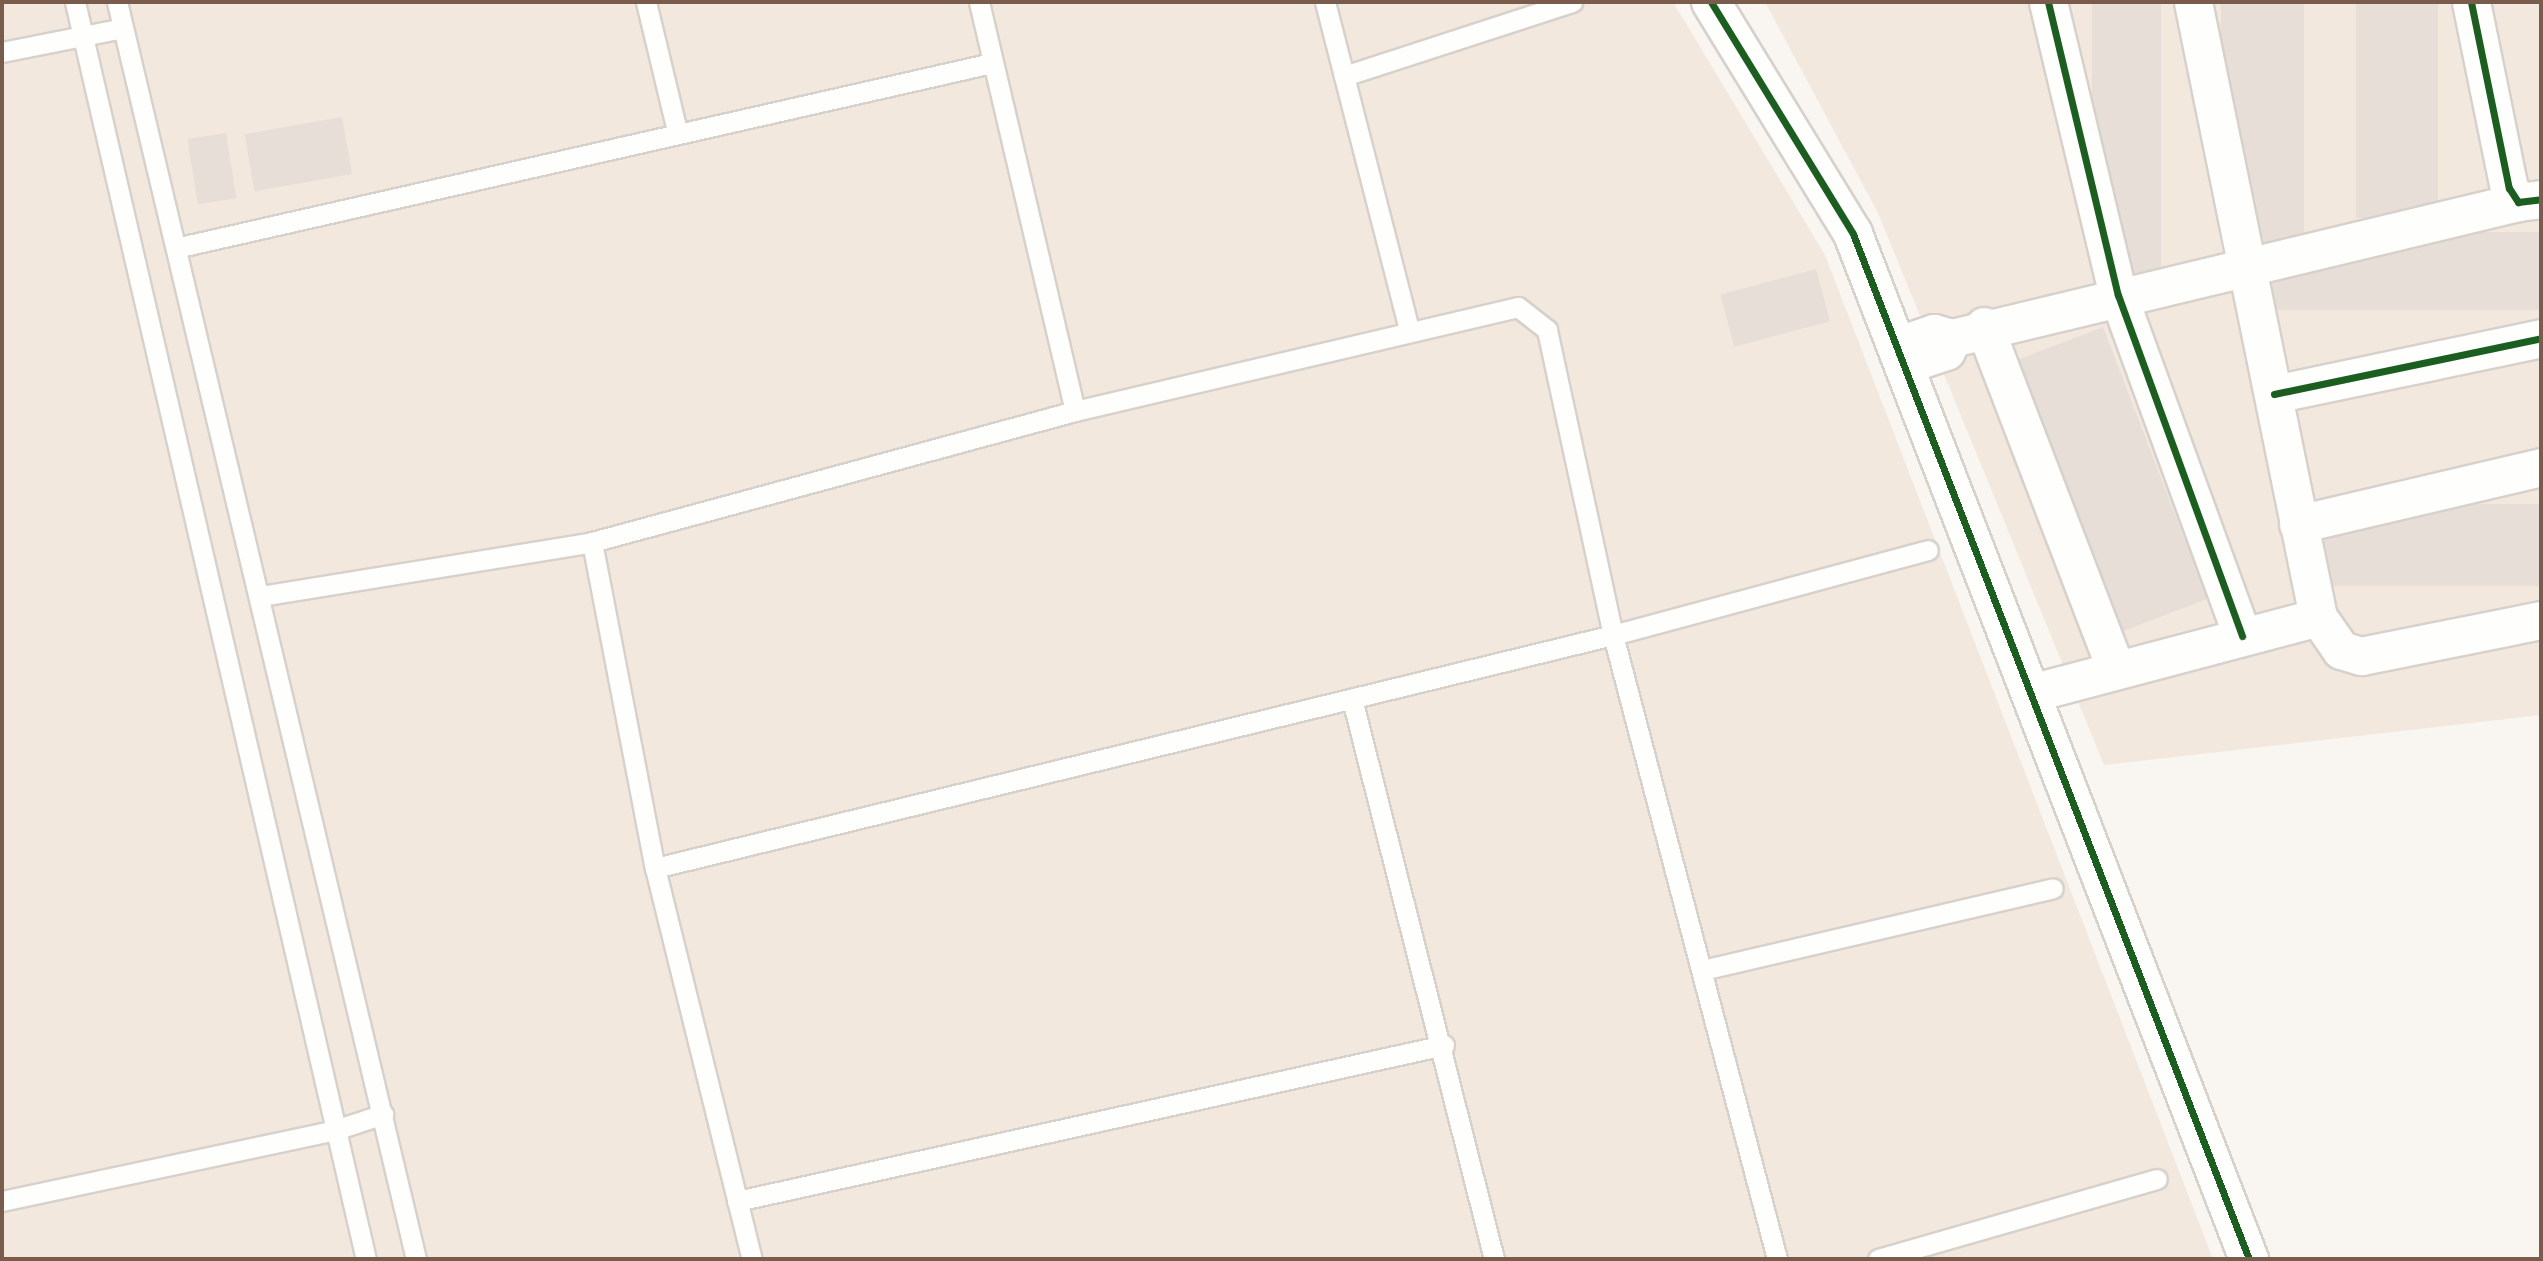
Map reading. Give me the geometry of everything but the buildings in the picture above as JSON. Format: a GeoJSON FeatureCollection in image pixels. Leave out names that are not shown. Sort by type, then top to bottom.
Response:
{"type":"FeatureCollection","features":[{"type":"Feature","properties":{"kind":"street"},"geometry":{"type":"LineString","coordinates":[[1711,2],[1853,234],[2249,1259]]}},
{"type":"Feature","properties":{"kind":"street"},"geometry":{"type":"LineString","coordinates":[[2048,2],[2118,295],[2242,636]]}},
{"type":"Feature","properties":{"kind":"street"},"geometry":{"type":"LineString","coordinates":[[2193,2],[2318,617],[2341,650],[2361,656],[2541,620]]}},
{"type":"Feature","properties":{"kind":"street"},"geometry":{"type":"LineString","coordinates":[[2471,2],[2509,188],[2530,201]]}},
{"type":"Feature","properties":{"kind":"street"},"geometry":{"type":"LineString","coordinates":[[1900,355],[1934,333],[1968,332],[2530,201]]}},
{"type":"Feature","properties":{"kind":"street"},"geometry":{"type":"LineString","coordinates":[[1968,332],[2116,670]]}},
{"type":"Feature","properties":{"kind":"street"},"geometry":{"type":"LineString","coordinates":[[2274,394],[2541,338]]}},
{"type":"Feature","properties":{"kind":"street"},"geometry":{"type":"LineString","coordinates":[[2298,524],[2541,467]]}},
{"type":"Feature","properties":{"kind":"street"},"geometry":{"type":"LineString","coordinates":[[2031,693],[2318,617]]}},
{"type":"Feature","properties":{"kind":"lane"},"geometry":{"type":"LineString","coordinates":[[75,2],[366,1259]]}},
{"type":"Feature","properties":{"kind":"lane"},"geometry":{"type":"LineString","coordinates":[[117,2],[180,247],[416,1259]]}},
{"type":"Feature","properties":{"kind":"lane"},"geometry":{"type":"LineString","coordinates":[[646,2],[677,131]]}},
{"type":"Feature","properties":{"kind":"lane"},"geometry":{"type":"LineString","coordinates":[[978,2],[1075,411]]}},
{"type":"Feature","properties":{"kind":"lane"},"geometry":{"type":"LineString","coordinates":[[1325,2],[1409,330]]}},
{"type":"Feature","properties":{"kind":"lane"},"geometry":{"type":"LineString","coordinates":[[1344,76],[1572,2]]}},
{"type":"Feature","properties":{"kind":"lane"},"geometry":{"type":"LineString","coordinates":[[2,52],[82,31],[123,28]]}},
{"type":"Feature","properties":{"kind":"lane"},"geometry":{"type":"LineString","coordinates":[[180,247],[677,131],[992,63]]}},
{"type":"Feature","properties":{"kind":"lane"},"geometry":{"type":"LineString","coordinates":[[260,596],[592,542],[1075,411],[1409,330],[1518,307],[1547,330],[1613,635],[1777,1259]]}},
{"type":"Feature","properties":{"kind":"lane"},"geometry":{"type":"LineString","coordinates":[[592,542],[655,867],[752,1259]]}},
{"type":"Feature","properties":{"kind":"lane"},"geometry":{"type":"LineString","coordinates":[[655,867],[1613,635],[1928,550]]}},
{"type":"Feature","properties":{"kind":"lane"},"geometry":{"type":"LineString","coordinates":[[1352,699],[1444,1045],[1494,1259]]}},
{"type":"Feature","properties":{"kind":"lane"},"geometry":{"type":"LineString","coordinates":[[1702,970],[2053,888]]}},
{"type":"Feature","properties":{"kind":"lane"},"geometry":{"type":"LineString","coordinates":[[737,1201],[1444,1045]]}},
{"type":"Feature","properties":{"kind":"lane"},"geometry":{"type":"LineString","coordinates":[[2,1201],[335,1130],[383,1114]]}},
{"type":"Feature","properties":{"kind":"lane"},"geometry":{"type":"LineString","coordinates":[[1878,1259],[2157,1179]]}},
{"type":"Feature","properties":{"kind":"shaded area"},"geometry":{"type":"Polygon","coordinates":[[[2,2],[1673,2],[1825,255],[2213,1259],[2,1259],[2,2]]]}},
{"type":"Feature","properties":{"kind":"shaded area"},"geometry":{"type":"Polygon","coordinates":[[[1765,2],[2541,2],[2541,715],[2104,765],[1878,213],[1765,2]]]}},
{"type":"Feature","properties":{"kind":"cycle path"},"geometry":{"type":"LineString","coordinates":[[1711,2],[1853,234],[2249,1259]]}},
{"type":"Feature","properties":{"kind":"cycle path"},"geometry":{"type":"LineString","coordinates":[[2048,2],[2118,295],[2242,636]]}},
{"type":"Feature","properties":{"kind":"cycle path"},"geometry":{"type":"LineString","coordinates":[[2471,2],[2509,188],[2518,202],[2541,199]]}},
{"type":"Feature","properties":{"kind":"cycle path"},"geometry":{"type":"LineString","coordinates":[[2274,394],[2541,338]]}}]}
